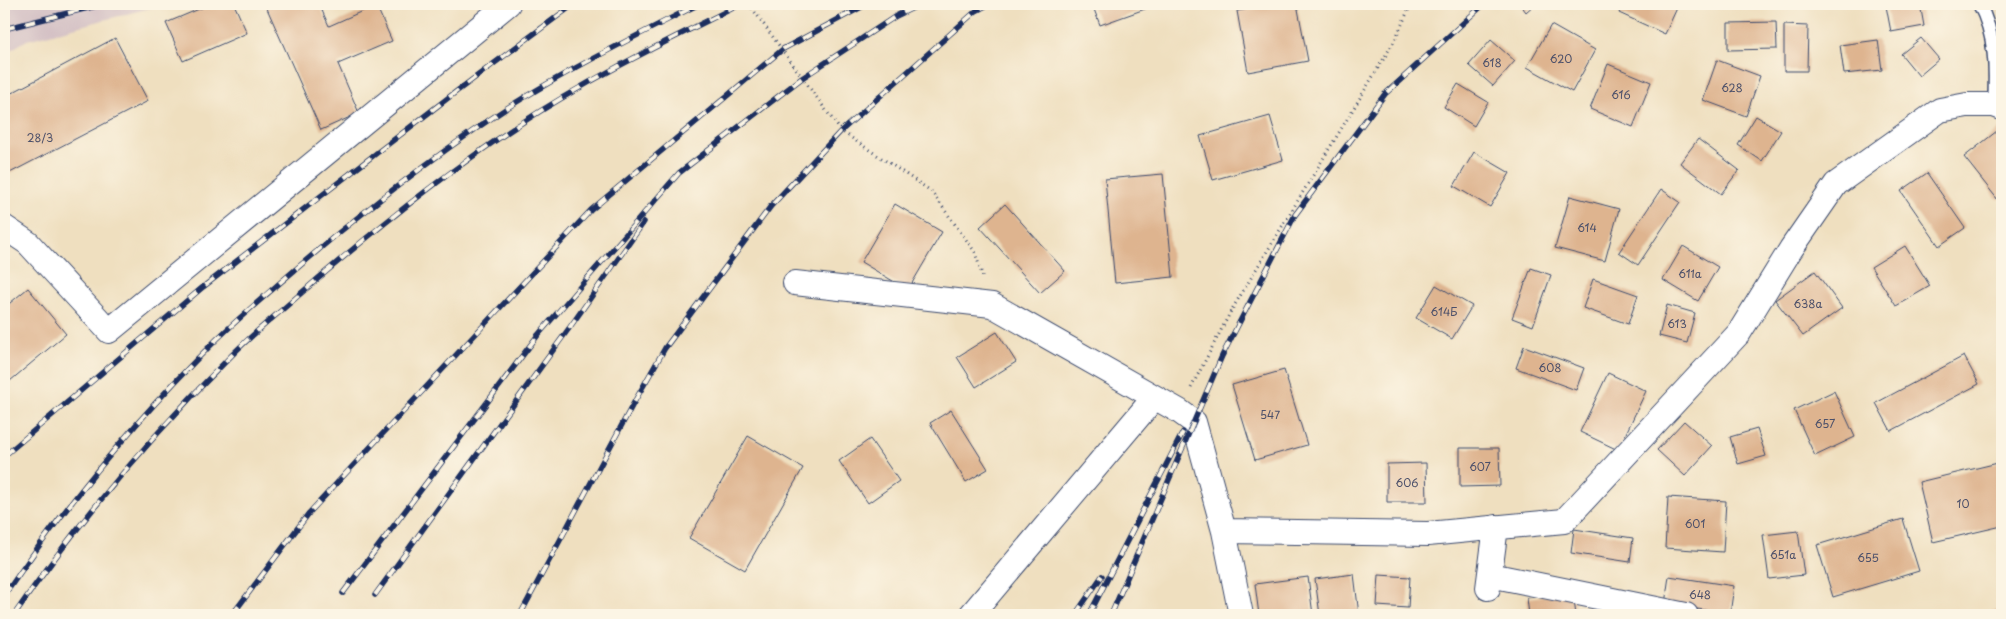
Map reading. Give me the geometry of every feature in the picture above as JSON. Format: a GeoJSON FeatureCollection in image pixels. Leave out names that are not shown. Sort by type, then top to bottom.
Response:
{"type":"FeatureCollection","features":[{"type":"Feature","properties":{"kind":"street"},"geometry":{"type":"LineString","coordinates":[[4,227],[28,243],[109,331],[508,4]]}},
{"type":"Feature","properties":{"kind":"street"},"geometry":{"type":"LineString","coordinates":[[1224,531],[1428,534],[1564,520],[1739,333],[1791,249],[1836,184],[1940,110],[1967,105],[1998,107]]}},
{"type":"Feature","properties":{"kind":"street"},"geometry":{"type":"LineString","coordinates":[[795,283],[992,305],[1179,411],[1194,422],[1224,531],[1241,615]]}},
{"type":"Feature","properties":{"kind":"street"},"geometry":{"type":"LineString","coordinates":[[971,615],[1154,398]]}},
{"type":"Feature","properties":{"kind":"street"},"geometry":{"type":"LineString","coordinates":[[1496,527],[1489,581],[1686,615]]}},
{"type":"Feature","properties":{"kind":"lane"},"geometry":{"type":"LineString","coordinates":[[1979,4],[1993,46],[1998,107]]}},
{"type":"Feature","properties":{"kind":"path"},"geometry":{"type":"LineString","coordinates":[[750,4],[841,131],[931,191],[975,252],[992,305]]}},
{"type":"Feature","properties":{"kind":"path"},"geometry":{"type":"LineString","coordinates":[[1179,411],[1231,311],[1395,40],[1411,4]]}},
{"type":"Feature","properties":{"kind":"shaded area"},"geometry":{"type":"Polygon","coordinates":[[[4,4],[165,4],[27,40],[4,54],[4,4]]]}},
{"type":"Feature","properties":{"kind":"building"},"geometry":{"type":"Polygon","coordinates":[[[211,4],[234,4],[247,33],[183,61],[166,23],[211,4]]]}},
{"type":"Feature","properties":{"kind":"building"},"geometry":{"type":"Polygon","coordinates":[[[265,4],[319,4],[329,26],[376,5],[392,41],[338,64],[359,113],[321,130],[265,4]]]}},
{"type":"Feature","properties":{"kind":"building"},"geometry":{"type":"Polygon","coordinates":[[[1092,4],[1159,4],[1100,25],[1092,4]]]}},
{"type":"Feature","properties":{"kind":"building"},"geometry":{"type":"Polygon","coordinates":[[[1279,4],[1297,4],[1308,61],[1248,72],[1237,11],[1279,4]]]}},
{"type":"Feature","properties":{"kind":"building"},"geometry":{"type":"Polygon","coordinates":[[[1520,4],[1535,4],[1526,12],[1520,4]]]}},
{"type":"Feature","properties":{"kind":"building"},"geometry":{"type":"Polygon","coordinates":[[[1623,4],[1668,4],[1677,8],[1665,34],[1619,13],[1623,4]]]}},
{"type":"Feature","properties":{"kind":"building"},"geometry":{"type":"Polygon","coordinates":[[[1920,4],[1924,26],[1891,32],[1886,6],[1920,4]]]}},
{"type":"Feature","properties":{"kind":"building"},"geometry":{"type":"Polygon","coordinates":[[[1776,22],[1777,49],[1728,50],[1728,23],[1776,22]]]}},
{"type":"Feature","properties":{"kind":"building"},"geometry":{"type":"Polygon","coordinates":[[[1551,25],[1595,50],[1572,92],[1527,67],[1551,25]]]}},
{"type":"Feature","properties":{"kind":"building"},"geometry":{"type":"Polygon","coordinates":[[[1784,25],[1808,26],[1807,71],[1784,71],[1784,25]]]}},
{"type":"Feature","properties":{"kind":"building"},"geometry":{"type":"Polygon","coordinates":[[[115,38],[148,101],[4,176],[4,97],[115,38]]]}},
{"type":"Feature","properties":{"kind":"building"},"geometry":{"type":"Polygon","coordinates":[[[1921,38],[1939,59],[1919,76],[1901,54],[1921,38]]]}},
{"type":"Feature","properties":{"kind":"building"},"geometry":{"type":"Polygon","coordinates":[[[1491,40],[1515,61],[1493,86],[1469,65],[1491,40]]]}},
{"type":"Feature","properties":{"kind":"building"},"geometry":{"type":"Polygon","coordinates":[[[1878,40],[1882,70],[1844,74],[1840,45],[1878,40]]]}},
{"type":"Feature","properties":{"kind":"building"},"geometry":{"type":"Polygon","coordinates":[[[1717,60],[1760,76],[1746,116],[1703,100],[1717,60]]]}},
{"type":"Feature","properties":{"kind":"building"},"geometry":{"type":"Polygon","coordinates":[[[1608,64],[1651,82],[1633,127],[1590,109],[1608,64]]]}},
{"type":"Feature","properties":{"kind":"building"},"geometry":{"type":"Polygon","coordinates":[[[1458,84],[1488,102],[1474,126],[1444,107],[1458,84]]]}},
{"type":"Feature","properties":{"kind":"building"},"geometry":{"type":"Polygon","coordinates":[[[1270,116],[1283,160],[1213,180],[1200,136],[1270,116]]]}},
{"type":"Feature","properties":{"kind":"building"},"geometry":{"type":"Polygon","coordinates":[[[1756,116],[1781,131],[1762,161],[1738,145],[1756,116]]]}},
{"type":"Feature","properties":{"kind":"building"},"geometry":{"type":"Polygon","coordinates":[[[2002,127],[2002,197],[1998,200],[1964,157],[2002,127]]]}},
{"type":"Feature","properties":{"kind":"building"},"geometry":{"type":"Polygon","coordinates":[[[1698,139],[1739,170],[1721,194],[1680,163],[1698,139]]]}},
{"type":"Feature","properties":{"kind":"building"},"geometry":{"type":"Polygon","coordinates":[[[1474,152],[1510,173],[1490,207],[1454,186],[1474,152]]]}},
{"type":"Feature","properties":{"kind":"building"},"geometry":{"type":"Polygon","coordinates":[[[1927,173],[1965,228],[1939,246],[1901,191],[1927,173]]]}},
{"type":"Feature","properties":{"kind":"building"},"geometry":{"type":"Polygon","coordinates":[[[1163,174],[1173,277],[1115,283],[1105,179],[1163,174]]]}},
{"type":"Feature","properties":{"kind":"building"},"geometry":{"type":"Polygon","coordinates":[[[1661,189],[1680,202],[1638,265],[1619,252],[1661,189]]]}},
{"type":"Feature","properties":{"kind":"building"},"geometry":{"type":"Polygon","coordinates":[[[1570,196],[1619,209],[1605,261],[1555,248],[1570,196]]]}},
{"type":"Feature","properties":{"kind":"building"},"geometry":{"type":"Polygon","coordinates":[[[895,204],[942,232],[908,290],[861,262],[895,204]]]}},
{"type":"Feature","properties":{"kind":"building"},"geometry":{"type":"Polygon","coordinates":[[[1005,204],[1065,271],[1040,293],[980,227],[1005,204]]]}},
{"type":"Feature","properties":{"kind":"building"},"geometry":{"type":"Polygon","coordinates":[[[1683,246],[1718,267],[1698,301],[1663,280],[1683,246]]]}},
{"type":"Feature","properties":{"kind":"building"},"geometry":{"type":"Polygon","coordinates":[[[1905,246],[1930,286],[1896,306],[1871,267],[1905,246]]]}},
{"type":"Feature","properties":{"kind":"building"},"geometry":{"type":"Polygon","coordinates":[[[1531,268],[1551,275],[1533,326],[1512,318],[1531,268]]]}},
{"type":"Feature","properties":{"kind":"building"},"geometry":{"type":"Polygon","coordinates":[[[1815,271],[1842,308],[1803,336],[1775,300],[1815,271]]]}},
{"type":"Feature","properties":{"kind":"building"},"geometry":{"type":"Polygon","coordinates":[[[1593,279],[1638,295],[1628,324],[1583,308],[1593,279]]]}},
{"type":"Feature","properties":{"kind":"building"},"geometry":{"type":"Polygon","coordinates":[[[1436,285],[1472,306],[1452,339],[1416,318],[1436,285]]]}},
{"type":"Feature","properties":{"kind":"building"},"geometry":{"type":"Polygon","coordinates":[[[28,288],[66,334],[4,386],[4,308],[28,288]]]}},
{"type":"Feature","properties":{"kind":"building"},"geometry":{"type":"Polygon","coordinates":[[[1667,305],[1695,313],[1687,343],[1659,336],[1667,305]]]}},
{"type":"Feature","properties":{"kind":"building"},"geometry":{"type":"Polygon","coordinates":[[[997,332],[1016,362],[976,387],[957,357],[997,332]]]}},
{"type":"Feature","properties":{"kind":"building"},"geometry":{"type":"Polygon","coordinates":[[[1524,346],[1584,368],[1576,390],[1516,368],[1524,346]]]}},
{"type":"Feature","properties":{"kind":"building"},"geometry":{"type":"Polygon","coordinates":[[[1964,356],[1979,384],[1891,431],[1876,403],[1964,356]]]}},
{"type":"Feature","properties":{"kind":"building"},"geometry":{"type":"Polygon","coordinates":[[[1284,370],[1307,445],[1255,460],[1232,385],[1284,370]]]}},
{"type":"Feature","properties":{"kind":"building"},"geometry":{"type":"Polygon","coordinates":[[[1608,373],[1646,391],[1618,450],[1580,432],[1608,373]]]}},
{"type":"Feature","properties":{"kind":"building"},"geometry":{"type":"Polygon","coordinates":[[[1834,391],[1855,437],[1815,456],[1794,410],[1834,391]]]}},
{"type":"Feature","properties":{"kind":"building"},"geometry":{"type":"Polygon","coordinates":[[[951,410],[988,469],[966,482],[930,423],[951,410]]]}},
{"type":"Feature","properties":{"kind":"building"},"geometry":{"type":"Polygon","coordinates":[[[1684,421],[1712,446],[1685,476],[1657,450],[1684,421]]]}},
{"type":"Feature","properties":{"kind":"building"},"geometry":{"type":"Polygon","coordinates":[[[1757,429],[1766,456],[1738,464],[1730,437],[1757,429]]]}},
{"type":"Feature","properties":{"kind":"building"},"geometry":{"type":"Polygon","coordinates":[[[748,436],[803,468],[745,570],[689,538],[748,436]]]}},
{"type":"Feature","properties":{"kind":"building"},"geometry":{"type":"Polygon","coordinates":[[[870,439],[899,481],[868,503],[839,461],[870,439]]]}},
{"type":"Feature","properties":{"kind":"building"},"geometry":{"type":"Polygon","coordinates":[[[1460,448],[1499,448],[1500,486],[1460,487],[1460,448]]]}},
{"type":"Feature","properties":{"kind":"building"},"geometry":{"type":"Polygon","coordinates":[[[2002,462],[2002,526],[1933,542],[1919,482],[2002,462]]]}},
{"type":"Feature","properties":{"kind":"building"},"geometry":{"type":"Polygon","coordinates":[[[1426,463],[1427,502],[1387,502],[1387,464],[1426,463]]]}},
{"type":"Feature","properties":{"kind":"building"},"geometry":{"type":"Polygon","coordinates":[[[1668,497],[1726,501],[1723,552],[1665,548],[1668,497]]]}},
{"type":"Feature","properties":{"kind":"building"},"geometry":{"type":"Polygon","coordinates":[[[1903,519],[1919,571],[1833,597],[1817,545],[1903,519]]]}},
{"type":"Feature","properties":{"kind":"building"},"geometry":{"type":"Polygon","coordinates":[[[1574,529],[1633,538],[1630,562],[1571,553],[1574,529]]]}},
{"type":"Feature","properties":{"kind":"building"},"geometry":{"type":"Polygon","coordinates":[[[1798,531],[1804,575],[1769,579],[1763,535],[1798,531]]]}},
{"type":"Feature","properties":{"kind":"building"},"geometry":{"type":"Polygon","coordinates":[[[1354,574],[1359,615],[1320,615],[1315,579],[1354,574]]]}},
{"type":"Feature","properties":{"kind":"building"},"geometry":{"type":"Polygon","coordinates":[[[1379,575],[1410,577],[1408,608],[1377,606],[1379,575]]]}},
{"type":"Feature","properties":{"kind":"building"},"geometry":{"type":"Polygon","coordinates":[[[1669,576],[1734,586],[1730,614],[1665,604],[1669,576]]]}},
{"type":"Feature","properties":{"kind":"building"},"geometry":{"type":"Polygon","coordinates":[[[1308,577],[1313,615],[1259,615],[1255,584],[1308,577]]]}},
{"type":"Feature","properties":{"kind":"building"},"geometry":{"type":"Polygon","coordinates":[[[1573,593],[1576,615],[1529,615],[1527,598],[1573,593]]]}},
{"type":"Feature","properties":{"kind":"building"},"geometry":{"type":"Polygon","coordinates":[[[2002,609],[2002,615],[1979,615],[1979,614],[2002,609]]]}},
{"type":"Feature","properties":{"kind":"railway"},"geometry":{"type":"LineString","coordinates":[[4,29],[104,4]]}},
{"type":"Feature","properties":{"kind":"railway"},"geometry":{"type":"LineString","coordinates":[[4,456],[203,287],[457,91],[574,4]]}},
{"type":"Feature","properties":{"kind":"railway"},"geometry":{"type":"LineString","coordinates":[[4,596],[52,528],[131,430],[217,339],[291,273],[398,185],[507,108],[578,67],[699,4]]}},
{"type":"Feature","properties":{"kind":"railway"},"geometry":{"type":"LineString","coordinates":[[14,615],[38,580],[90,513],[172,417],[247,340],[325,272],[460,165],[517,126],[571,92],[741,4]]}},
{"type":"Feature","properties":{"kind":"railway"},"geometry":{"type":"LineString","coordinates":[[232,615],[309,513],[591,210],[783,49],[867,4]]}},
{"type":"Feature","properties":{"kind":"railway"},"geometry":{"type":"LineString","coordinates":[[343,593],[538,335],[679,173],[802,78],[896,16],[921,4]]}},
{"type":"Feature","properties":{"kind":"railway"},"geometry":{"type":"LineString","coordinates":[[520,615],[665,348],[771,206],[841,131],[976,11],[989,4]]}},
{"type":"Feature","properties":{"kind":"railway"},"geometry":{"type":"LineString","coordinates":[[1111,615],[1222,356],[1295,215],[1385,94],[1484,4]]}},
{"type":"Feature","properties":{"kind":"railway"},"geometry":{"type":"LineString","coordinates":[[375,595],[644,222]]}},
{"type":"Feature","properties":{"kind":"railway"},"geometry":{"type":"LineString","coordinates":[[1089,615],[1183,432]]}},
{"type":"Feature","properties":{"kind":"railway"},"geometry":{"type":"LineString","coordinates":[[1075,615],[1102,576]]}}]}
